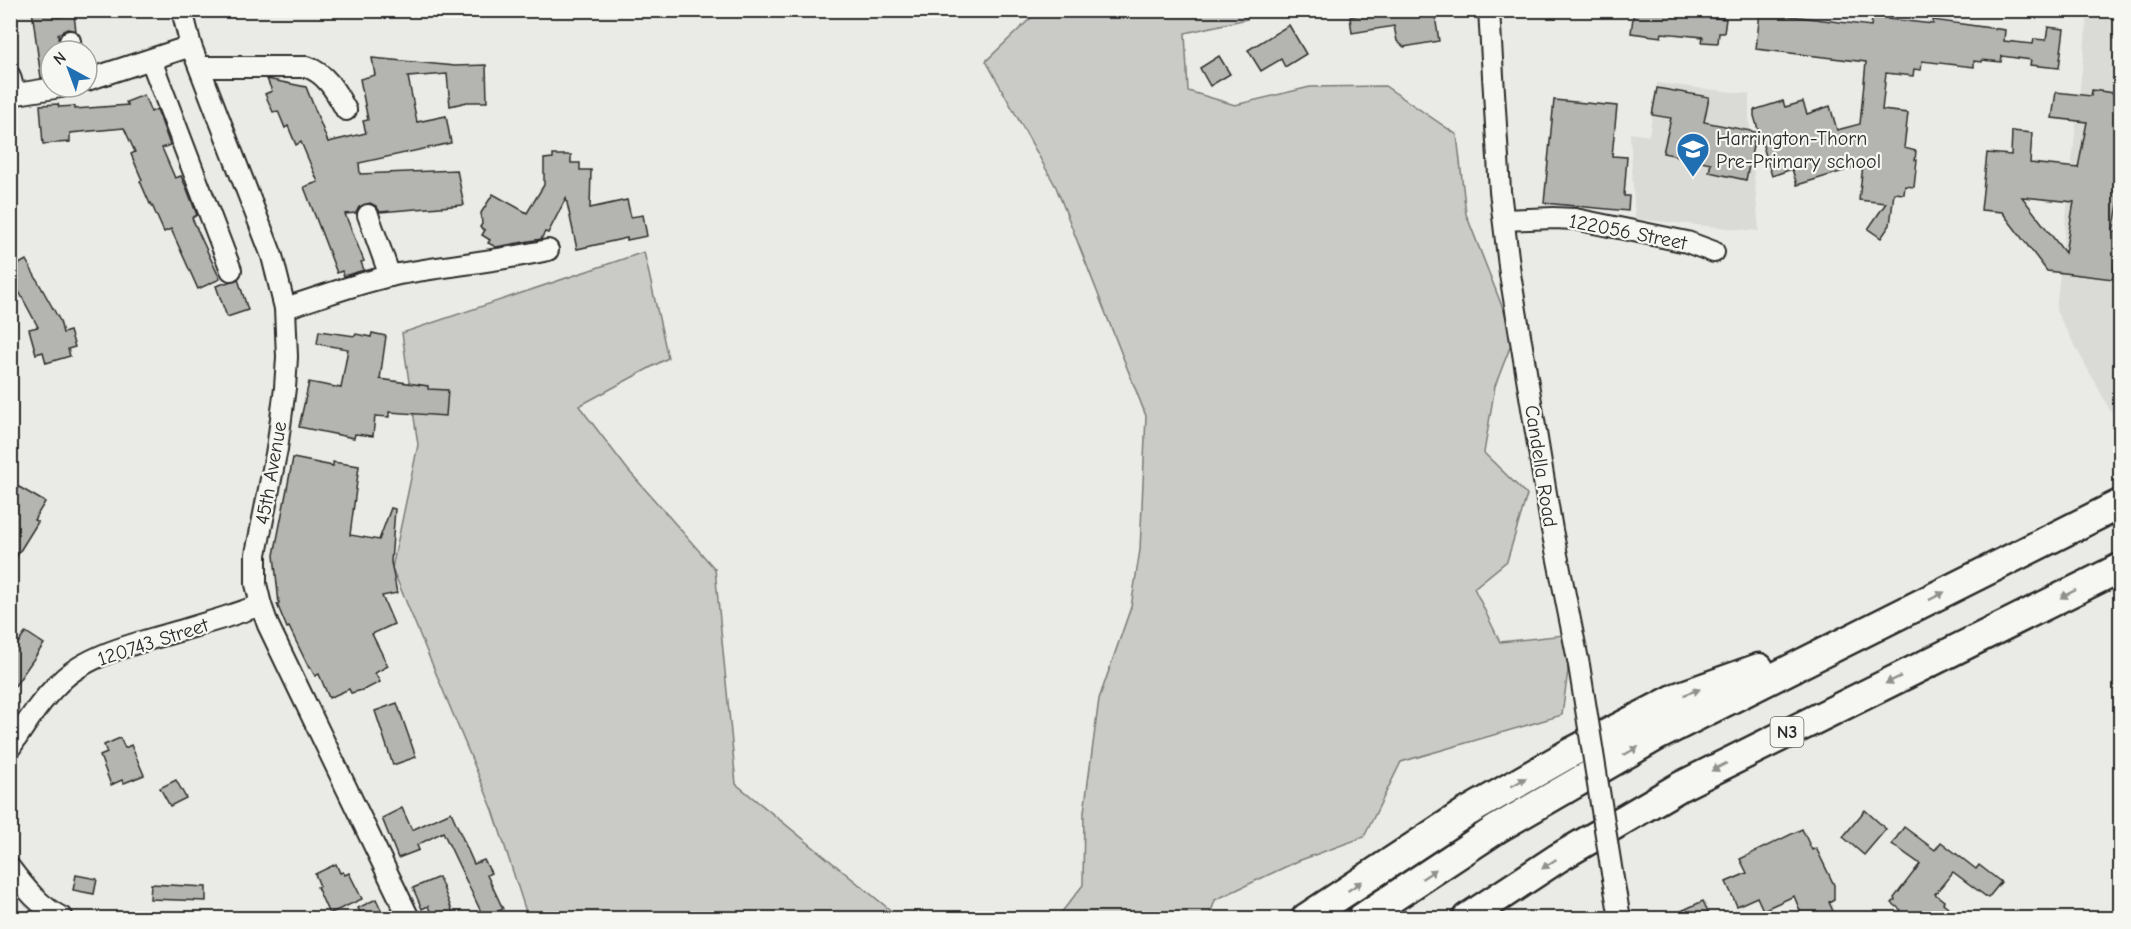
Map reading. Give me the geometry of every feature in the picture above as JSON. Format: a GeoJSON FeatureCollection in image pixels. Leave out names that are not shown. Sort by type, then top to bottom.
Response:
{"type":"FeatureCollection","features":[{"type":"Feature","properties":{"kind":"highway"},"geometry":{"type":"LineString","coordinates":[[1362,918],[1498,828],[1657,736],[2121,504]]}},
{"type":"Feature","properties":{"kind":"highway","name":"N3"},"geometry":{"type":"LineString","coordinates":[[1467,918],[1558,858],[1681,786],[2121,568]]}},
{"type":"Feature","properties":{"kind":"highway"},"geometry":{"type":"LineString","coordinates":[[1306,918],[1462,815],[1638,717],[1678,697],[1885,622]]}},
{"type":"Feature","properties":{"kind":"street","name":"45th Avenue"},"geometry":{"type":"LineString","coordinates":[[182,10],[191,45],[272,256],[285,308],[287,357],[285,388],[277,449],[256,554],[256,584],[261,605],[268,625],[410,918]]}},
{"type":"Feature","properties":{"kind":"street","name":"Candella Road"},"geometry":{"type":"LineString","coordinates":[[1488,10],[1500,191],[1510,274],[1535,434],[1579,665],[1620,918]]}},
{"type":"Feature","properties":{"kind":"street"},"geometry":{"type":"LineString","coordinates":[[99,76],[191,45]]}},
{"type":"Feature","properties":{"kind":"street"},"geometry":{"type":"LineString","coordinates":[[151,60],[231,270]]}},
{"type":"Feature","properties":{"kind":"street"},"geometry":{"type":"LineString","coordinates":[[200,67],[307,67],[316,70],[327,80],[346,110]]}},
{"type":"Feature","properties":{"kind":"street"},"geometry":{"type":"LineString","coordinates":[[12,88],[39,87]]}},
{"type":"Feature","properties":{"kind":"street"},"geometry":{"type":"LineString","coordinates":[[368,215],[390,276]]}},
{"type":"Feature","properties":{"kind":"street","name":"122056 Street"},"geometry":{"type":"LineString","coordinates":[[1505,220],[1575,219],[1687,242],[1714,252]]}},
{"type":"Feature","properties":{"kind":"street"},"geometry":{"type":"LineString","coordinates":[[285,308],[390,276],[548,250]]}},
{"type":"Feature","properties":{"kind":"street","name":"120743 Street"},"geometry":{"type":"LineString","coordinates":[[10,748],[33,712],[61,681],[80,667],[106,654],[223,619],[261,605]]}},
{"type":"Feature","properties":{"kind":"street"},"geometry":{"type":"LineString","coordinates":[[10,868],[43,906],[63,918]]}},
{"type":"Feature","properties":{"kind":"shaded area"},"geometry":{"type":"Polygon","coordinates":[[[1044,11],[1243,11],[1247,19],[1185,33],[1188,91],[1235,105],[1310,87],[1385,86],[1457,135],[1466,214],[1514,337],[1495,386],[1484,453],[1527,495],[1507,561],[1474,588],[1500,642],[1573,634],[1562,715],[1401,762],[1364,837],[1298,861],[1215,900],[1209,918],[1057,918],[1083,885],[1084,812],[1099,699],[1131,607],[1140,550],[1146,416],[1056,187],[986,61],[1036,13],[1044,11]]]}},
{"type":"Feature","properties":{"kind":"shaded area"},"geometry":{"type":"Polygon","coordinates":[[[2088,13],[2120,16],[2120,418],[2116,421],[2056,311],[2088,13]]]}},
{"type":"Feature","properties":{"kind":"shaded area","name":"Harrington-Thorn Pre-Primary school"},"geometry":{"type":"Polygon","coordinates":[[[1657,83],[1749,94],[1759,231],[1635,219],[1630,133],[1649,136],[1657,83]]]}},
{"type":"Feature","properties":{"kind":"shaded area"},"geometry":{"type":"Polygon","coordinates":[[[644,252],[668,358],[579,406],[628,470],[715,569],[736,784],[900,918],[528,918],[493,810],[392,568],[418,445],[402,333],[644,252]]]}},
{"type":"Feature","properties":{"kind":"building"},"geometry":{"type":"Polygon","coordinates":[[[32,10],[55,10],[56,17],[74,15],[76,31],[68,29],[58,34],[58,39],[39,39],[39,63],[32,10]]]}},
{"type":"Feature","properties":{"kind":"building"},"geometry":{"type":"Polygon","coordinates":[[[1378,10],[1434,10],[1439,41],[1404,47],[1397,41],[1394,26],[1352,33],[1350,17],[1378,10]]]}},
{"type":"Feature","properties":{"kind":"building"},"geometry":{"type":"Polygon","coordinates":[[[1634,10],[1708,10],[1707,17],[1726,19],[1724,33],[1719,33],[1718,43],[1702,42],[1703,37],[1662,33],[1661,37],[1631,33],[1634,10]]]}},
{"type":"Feature","properties":{"kind":"building"},"geometry":{"type":"Polygon","coordinates":[[[1873,11],[1889,13],[1888,19],[1933,24],[1933,20],[2005,30],[2004,41],[2033,44],[2034,39],[2046,40],[2048,27],[2064,29],[2059,68],[2030,65],[2031,60],[2002,56],[2001,62],[1974,61],[1974,67],[1922,61],[1921,70],[1914,69],[1913,76],[1886,73],[1882,110],[1908,113],[1904,148],[1916,151],[1915,160],[1917,160],[1914,187],[1905,186],[1904,194],[1894,193],[1890,225],[1881,238],[1868,229],[1886,203],[1859,200],[1863,165],[1797,185],[1792,169],[1772,176],[1754,116],[1754,110],[1783,101],[1785,107],[1803,102],[1807,114],[1830,106],[1837,130],[1860,124],[1866,62],[1756,49],[1760,12],[1871,26],[1873,11]]]}},
{"type":"Feature","properties":{"kind":"building"},"geometry":{"type":"Polygon","coordinates":[[[1289,25],[1306,54],[1285,67],[1281,59],[1261,71],[1248,50],[1289,25]]]}},
{"type":"Feature","properties":{"kind":"building"},"geometry":{"type":"Polygon","coordinates":[[[1219,56],[1230,74],[1210,86],[1200,68],[1219,56]]]}},
{"type":"Feature","properties":{"kind":"building"},"geometry":{"type":"Polygon","coordinates":[[[372,58],[455,66],[486,65],[487,102],[467,102],[450,106],[447,74],[408,77],[417,122],[446,116],[451,143],[359,163],[360,174],[457,170],[464,205],[380,212],[370,203],[359,207],[356,213],[345,214],[364,261],[361,262],[364,270],[344,276],[342,271],[337,273],[304,187],[318,182],[301,142],[296,145],[288,126],[285,128],[278,111],[273,112],[265,94],[272,91],[267,79],[306,87],[328,142],[366,133],[363,121],[368,120],[360,79],[375,75],[372,58]]]}},
{"type":"Feature","properties":{"kind":"building"},"geometry":{"type":"Polygon","coordinates":[[[1657,88],[1709,97],[1704,122],[1756,132],[1746,180],[1709,172],[1711,163],[1663,153],[1671,118],[1652,115],[1657,88]]]}},
{"type":"Feature","properties":{"kind":"building"},"geometry":{"type":"Polygon","coordinates":[[[2092,90],[2121,94],[2121,189],[2113,231],[2121,232],[2121,262],[2115,262],[2113,279],[2047,271],[2002,212],[1981,210],[1987,153],[2011,155],[2012,131],[2032,133],[2030,163],[2078,168],[2087,122],[2052,118],[2056,92],[2091,96],[2092,90]],[[2022,197],[2065,253],[2074,202],[2022,197]]]}},
{"type":"Feature","properties":{"kind":"building"},"geometry":{"type":"Polygon","coordinates":[[[144,95],[151,112],[157,109],[170,145],[162,148],[175,178],[181,176],[187,189],[197,215],[192,218],[220,279],[198,289],[171,229],[164,232],[150,204],[131,154],[135,152],[124,128],[70,133],[70,142],[43,144],[40,105],[58,104],[59,107],[75,106],[75,109],[128,105],[126,102],[144,95]]]}},
{"type":"Feature","properties":{"kind":"building"},"geometry":{"type":"Polygon","coordinates":[[[1554,100],[1617,106],[1612,156],[1627,157],[1624,196],[1629,196],[1628,211],[1544,203],[1554,100]]]}},
{"type":"Feature","properties":{"kind":"building"},"geometry":{"type":"Polygon","coordinates":[[[553,155],[571,155],[571,163],[580,163],[580,170],[591,170],[590,208],[627,200],[631,217],[643,215],[647,236],[577,249],[566,198],[548,233],[545,232],[541,239],[496,247],[488,243],[490,240],[482,235],[485,230],[480,227],[481,213],[493,194],[527,213],[544,185],[544,159],[553,158],[553,155]]]}},
{"type":"Feature","properties":{"kind":"building"},"geometry":{"type":"Polygon","coordinates":[[[26,260],[60,321],[63,333],[70,331],[75,347],[68,349],[70,356],[46,363],[43,352],[36,354],[29,329],[38,327],[16,286],[10,289],[10,269],[26,260]]]}},
{"type":"Feature","properties":{"kind":"building"},"geometry":{"type":"Polygon","coordinates":[[[238,279],[248,310],[227,317],[216,286],[238,279]]]}},
{"type":"Feature","properties":{"kind":"building"},"geometry":{"type":"Polygon","coordinates":[[[319,331],[355,336],[356,334],[371,337],[372,333],[386,336],[380,379],[428,386],[428,389],[448,390],[446,416],[389,412],[389,417],[375,416],[373,436],[355,434],[354,438],[299,427],[309,382],[341,388],[348,349],[317,344],[319,331]]]}},
{"type":"Feature","properties":{"kind":"building"},"geometry":{"type":"Polygon","coordinates":[[[293,458],[333,466],[333,462],[359,466],[350,535],[379,540],[391,508],[395,509],[391,562],[397,593],[382,596],[394,624],[372,634],[388,666],[375,673],[380,682],[351,693],[349,689],[329,698],[319,674],[315,676],[309,668],[277,604],[279,604],[274,555],[293,458]]]}},
{"type":"Feature","properties":{"kind":"building"},"geometry":{"type":"Polygon","coordinates":[[[19,487],[45,502],[34,520],[38,522],[10,567],[10,503],[19,487]]]}},
{"type":"Feature","properties":{"kind":"building"},"geometry":{"type":"Polygon","coordinates":[[[26,632],[44,644],[10,693],[10,654],[26,632]]]}},
{"type":"Feature","properties":{"kind":"building"},"geometry":{"type":"Polygon","coordinates":[[[397,703],[416,757],[393,765],[375,711],[397,703]]]}},
{"type":"Feature","properties":{"kind":"building"},"geometry":{"type":"Polygon","coordinates":[[[120,738],[125,748],[131,745],[144,775],[124,783],[122,780],[111,785],[100,756],[107,753],[104,745],[120,738]]]}},
{"type":"Feature","properties":{"kind":"building"},"geometry":{"type":"Polygon","coordinates":[[[176,780],[186,798],[170,806],[160,788],[176,780]]]}},
{"type":"Feature","properties":{"kind":"building"},"geometry":{"type":"Polygon","coordinates":[[[402,808],[412,830],[451,812],[474,864],[484,860],[491,873],[487,875],[503,909],[484,918],[443,832],[417,845],[419,850],[398,858],[382,818],[402,808]]]}},
{"type":"Feature","properties":{"kind":"building"},"geometry":{"type":"Polygon","coordinates":[[[1865,810],[1886,829],[1864,855],[1843,837],[1865,810]]]}},
{"type":"Feature","properties":{"kind":"building"},"geometry":{"type":"Polygon","coordinates":[[[1904,827],[1935,850],[1941,842],[1976,869],[1979,865],[2001,882],[1988,898],[1953,872],[1935,894],[1948,907],[1939,918],[1894,918],[1901,910],[1892,903],[1894,898],[1920,864],[1892,844],[1904,827]]]}},
{"type":"Feature","properties":{"kind":"building"},"geometry":{"type":"Polygon","coordinates":[[[1802,829],[1812,850],[1816,848],[1834,885],[1834,899],[1829,902],[1836,918],[1803,918],[1794,896],[1763,910],[1757,897],[1737,906],[1726,882],[1747,873],[1740,859],[1802,829]]]}},
{"type":"Feature","properties":{"kind":"building"},"geometry":{"type":"Polygon","coordinates":[[[336,864],[340,873],[343,872],[345,875],[349,873],[362,899],[329,914],[317,887],[320,886],[315,874],[336,864]]]}},
{"type":"Feature","properties":{"kind":"building"},"geometry":{"type":"Polygon","coordinates":[[[76,875],[97,879],[94,894],[73,890],[76,875]]]}},
{"type":"Feature","properties":{"kind":"building"},"geometry":{"type":"Polygon","coordinates":[[[439,877],[455,918],[433,918],[428,906],[422,909],[413,888],[439,877]]]}},
{"type":"Feature","properties":{"kind":"building"},"geometry":{"type":"Polygon","coordinates":[[[151,884],[206,887],[206,901],[150,899],[151,884]]]}},
{"type":"Feature","properties":{"kind":"building"},"geometry":{"type":"Polygon","coordinates":[[[376,899],[385,918],[363,918],[358,908],[376,899]]]}},
{"type":"Feature","properties":{"kind":"building"},"geometry":{"type":"Polygon","coordinates":[[[1703,901],[1711,918],[1666,918],[1703,901]]]}},
{"type":"Feature","properties":{"kind":"place","name":"Harrington-Thorn Pre-Primary school"},"geometry":{"type":"Point","coordinates":[1693,178]}}]}
